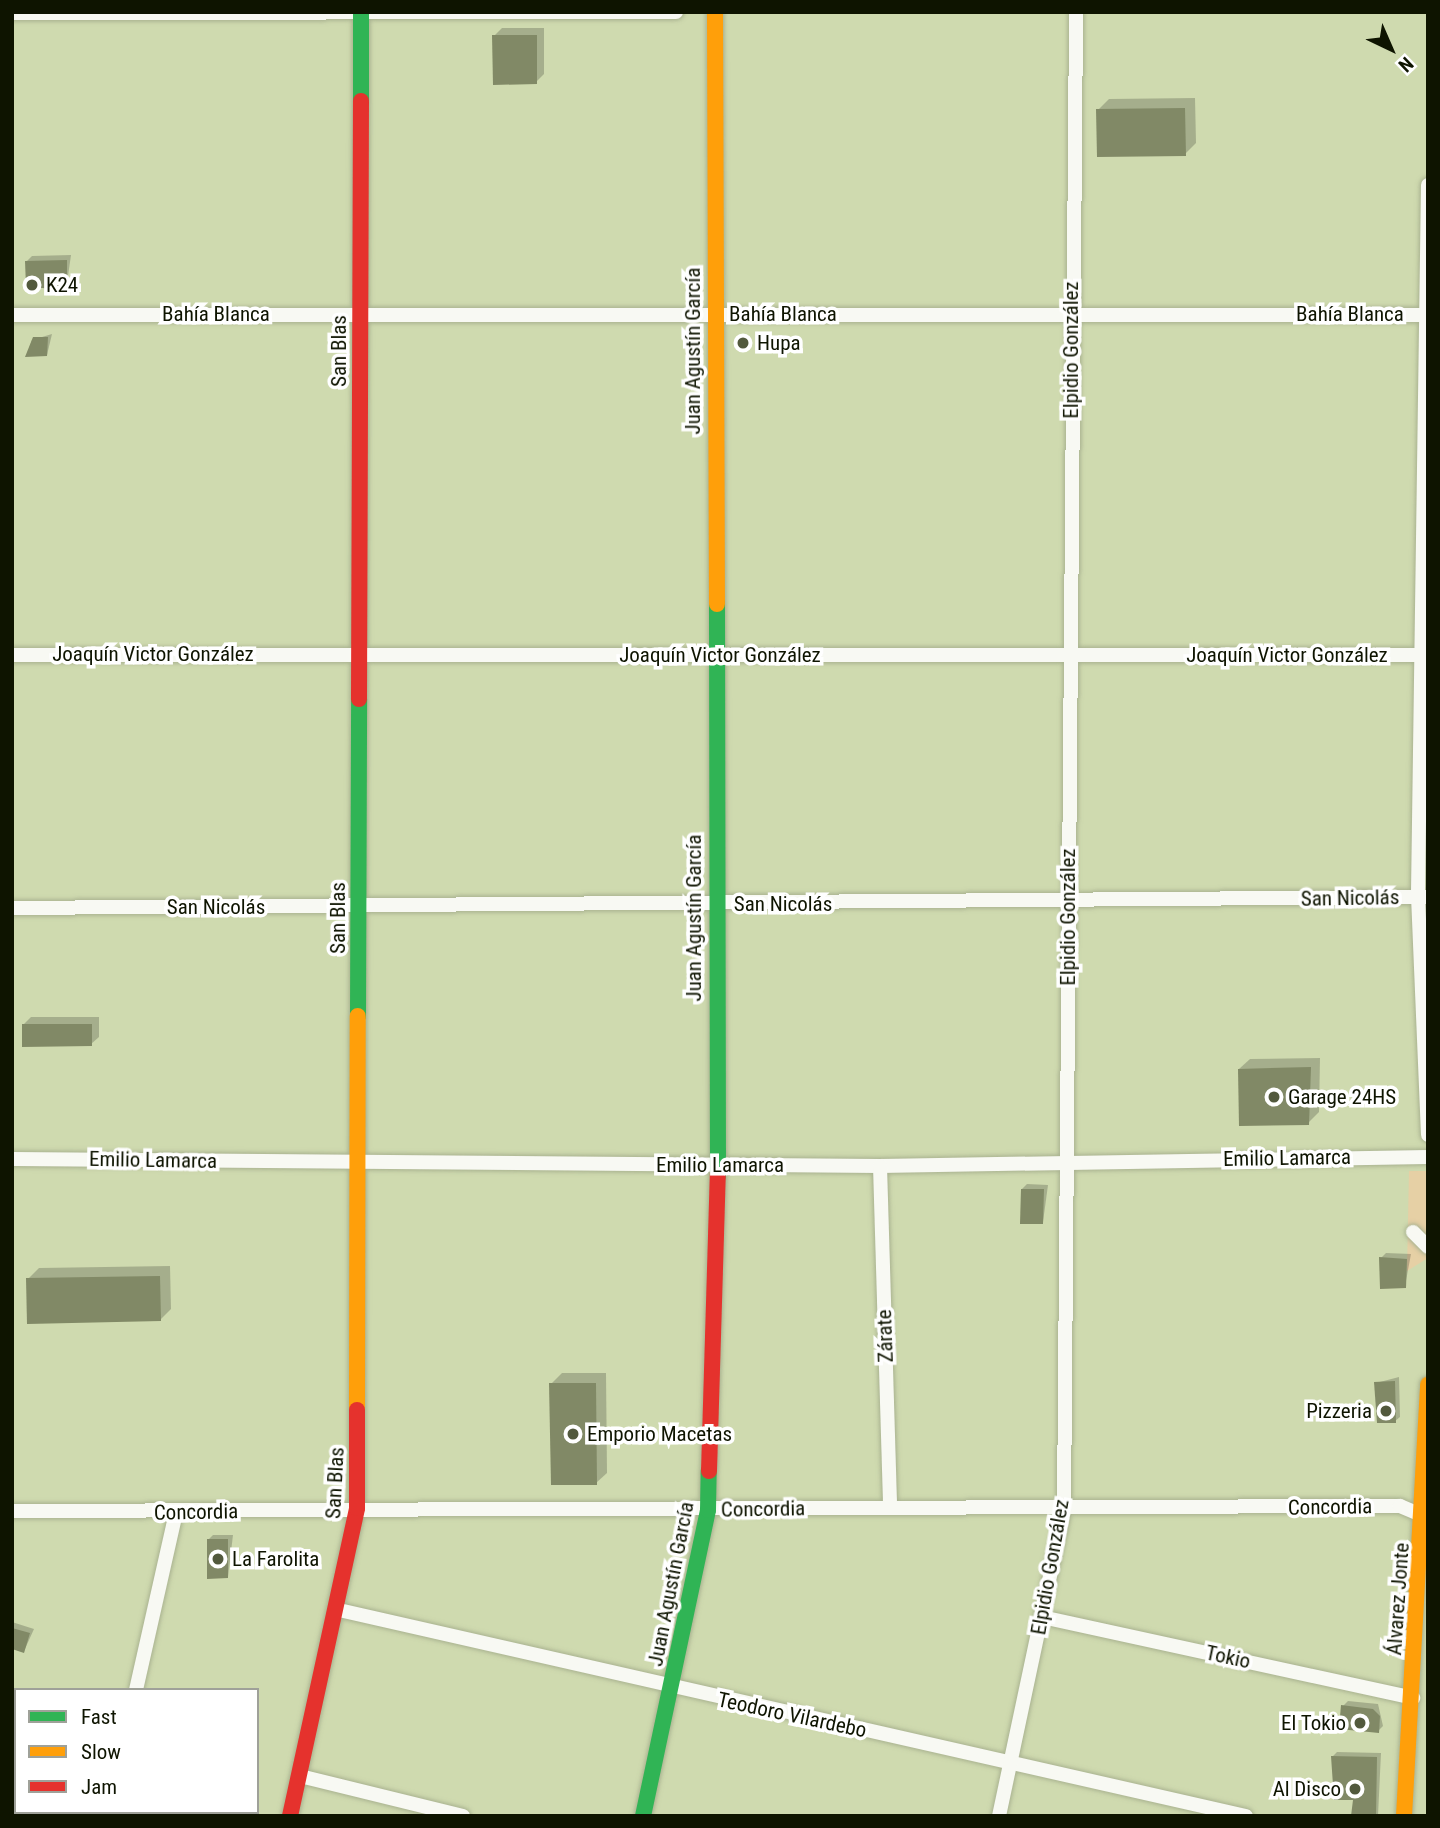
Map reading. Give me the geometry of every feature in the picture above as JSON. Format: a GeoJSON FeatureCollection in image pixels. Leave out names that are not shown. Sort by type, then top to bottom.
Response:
{"type":"FeatureCollection","features":[{"type":"Feature","properties":{"kind":"street"},"geometry":{"type":"LineString","coordinates":[[12,13],[676,12]]}},
{"type":"Feature","properties":{"kind":"street","name":"Juan Agustín García"},"geometry":{"type":"LineString","coordinates":[[643,1816],[672,1690],[708,1510],[718,1164],[714,655],[715,12]]}},
{"type":"Feature","properties":{"kind":"street","name":"Elpidio González"},"geometry":{"type":"LineString","coordinates":[[999,1816],[1064,1510],[1072,656],[1071,313],[1076,12]]}},
{"type":"Feature","properties":{"kind":"street","name":"San Blas"},"geometry":{"type":"LineString","coordinates":[[290,1816],[339,1609],[358,1508],[360,13]]}},
{"type":"Feature","properties":{"kind":"street"},"geometry":{"type":"LineString","coordinates":[[1428,184],[1427,655],[1423,896],[1428,1135]]}},
{"type":"Feature","properties":{"kind":"street","name":"Bahía Blanca"},"geometry":{"type":"LineString","coordinates":[[12,315],[1426,315]]}},
{"type":"Feature","properties":{"kind":"street","name":"Joaquín Victor González"},"geometry":{"type":"LineString","coordinates":[[12,654],[1427,655]]}},
{"type":"Feature","properties":{"kind":"street","name":"San Nicolás"},"geometry":{"type":"LineString","coordinates":[[12,908],[1068,904],[1423,896]]}},
{"type":"Feature","properties":{"kind":"street","name":"Emilio Lamarca"},"geometry":{"type":"LineString","coordinates":[[12,1159],[880,1166],[1068,1160],[1428,1157]]}},
{"type":"Feature","properties":{"kind":"street","name":"Zárate"},"geometry":{"type":"LineString","coordinates":[[880,1166],[890,1506]]}},
{"type":"Feature","properties":{"kind":"street"},"geometry":{"type":"LineString","coordinates":[[1413,1232],[1428,1247]]}},
{"type":"Feature","properties":{"kind":"street","name":"Álvarez Jonte"},"geometry":{"type":"LineString","coordinates":[[1404,1816],[1426,1517],[1428,1385]]}},
{"type":"Feature","properties":{"kind":"street","name":"Concordia"},"geometry":{"type":"LineString","coordinates":[[12,1511],[176,1513],[358,1508],[708,1510],[890,1506],[1064,1510],[1400,1506],[1426,1517]]}},
{"type":"Feature","properties":{"kind":"street"},"geometry":{"type":"LineString","coordinates":[[136,1688],[176,1513]]}},
{"type":"Feature","properties":{"kind":"street","name":"Teodoro Vilardebo"},"geometry":{"type":"LineString","coordinates":[[339,1609],[672,1690],[1011,1762],[1246,1816]]}},
{"type":"Feature","properties":{"kind":"street","name":"Tokio"},"geometry":{"type":"LineString","coordinates":[[1042,1617],[1413,1698]]}},
{"type":"Feature","properties":{"kind":"street"},"geometry":{"type":"LineString","coordinates":[[300,1776],[463,1816]]}},
{"type":"Feature","properties":{"kind":"shaded area"},"geometry":{"type":"Polygon","coordinates":[[[1409,1171],[1428,1171],[1428,1258],[1407,1271],[1409,1171]]]}},
{"type":"Feature","properties":{"kind":"building"},"geometry":{"type":"Polygon","coordinates":[[[492,35],[537,35],[537,84],[493,85],[492,35]]]}},
{"type":"Feature","properties":{"kind":"building"},"geometry":{"type":"Polygon","coordinates":[[[1185,108],[1186,156],[1097,157],[1096,109],[1185,108]]]}},
{"type":"Feature","properties":{"kind":"building"},"geometry":{"type":"Polygon","coordinates":[[[67,260],[67,291],[26,286],[25,261],[67,260]]]}},
{"type":"Feature","properties":{"kind":"building"},"geometry":{"type":"Polygon","coordinates":[[[33,337],[48,337],[47,356],[25,357],[33,337]]]}},
{"type":"Feature","properties":{"kind":"building"},"geometry":{"type":"Polygon","coordinates":[[[22,1024],[92,1024],[92,1046],[22,1047],[22,1024]]]}},
{"type":"Feature","properties":{"kind":"building","name":"Garage 24HS"},"geometry":{"type":"Polygon","coordinates":[[[1311,1067],[1309,1125],[1239,1126],[1238,1069],[1311,1067]]]}},
{"type":"Feature","properties":{"kind":"building"},"geometry":{"type":"Polygon","coordinates":[[[1021,1189],[1044,1189],[1043,1224],[1020,1224],[1021,1189]]]}},
{"type":"Feature","properties":{"kind":"building"},"geometry":{"type":"Polygon","coordinates":[[[1379,1257],[1407,1259],[1406,1288],[1380,1289],[1379,1257]]]}},
{"type":"Feature","properties":{"kind":"building"},"geometry":{"type":"Polygon","coordinates":[[[160,1276],[161,1321],[27,1324],[26,1278],[160,1276]]]}},
{"type":"Feature","properties":{"kind":"building"},"geometry":{"type":"Polygon","coordinates":[[[1395,1381],[1396,1423],[1377,1423],[1374,1382],[1395,1381]]]}},
{"type":"Feature","properties":{"kind":"building","name":"Emporio Macetas"},"geometry":{"type":"Polygon","coordinates":[[[549,1383],[596,1383],[597,1485],[551,1485],[549,1383]]]}},
{"type":"Feature","properties":{"kind":"building","name":"La Farolita"},"geometry":{"type":"Polygon","coordinates":[[[207,1539],[228,1539],[228,1578],[207,1579],[207,1539]]]}},
{"type":"Feature","properties":{"kind":"building"},"geometry":{"type":"Polygon","coordinates":[[[12,1628],[30,1633],[24,1653],[12,1649],[12,1628]]]}},
{"type":"Feature","properties":{"kind":"building","name":"El Tokio"},"geometry":{"type":"Polygon","coordinates":[[[1341,1705],[1373,1709],[1380,1716],[1379,1733],[1339,1729],[1341,1705]]]}},
{"type":"Feature","properties":{"kind":"building"},"geometry":{"type":"Polygon","coordinates":[[[1331,1756],[1377,1757],[1376,1816],[1351,1816],[1353,1800],[1334,1800],[1331,1756]]]}},
{"type":"Feature","properties":{"kind":"building"},"geometry":{"type":"Polygon","coordinates":[[[12,1775],[14,1810],[12,1809],[12,1775]]]}},
{"type":"Feature","properties":{"kind":"traffic: fast"},"geometry":{"type":"LineString","coordinates":[[361,12],[361,101]]}},
{"type":"Feature","properties":{"kind":"traffic: fast"},"geometry":{"type":"LineString","coordinates":[[717,604],[718,1176]]}},
{"type":"Feature","properties":{"kind":"traffic: fast"},"geometry":{"type":"LineString","coordinates":[[358,1016],[359,699]]}},
{"type":"Feature","properties":{"kind":"traffic: fast"},"geometry":{"type":"LineString","coordinates":[[643,1816],[708,1510],[709,1471]]}},
{"type":"Feature","properties":{"kind":"traffic: slow"},"geometry":{"type":"LineString","coordinates":[[715,12],[717,604]]}},
{"type":"Feature","properties":{"kind":"traffic: slow"},"geometry":{"type":"LineString","coordinates":[[357,1410],[358,1016]]}},
{"type":"Feature","properties":{"kind":"traffic: slow"},"geometry":{"type":"LineString","coordinates":[[1404,1816],[1428,1385]]}},
{"type":"Feature","properties":{"kind":"traffic: jam"},"geometry":{"type":"LineString","coordinates":[[359,699],[361,101]]}},
{"type":"Feature","properties":{"kind":"traffic: jam"},"geometry":{"type":"LineString","coordinates":[[709,1471],[718,1176]]}},
{"type":"Feature","properties":{"kind":"traffic: jam"},"geometry":{"type":"LineString","coordinates":[[290,1816],[357,1508],[357,1410]]}},
{"type":"Feature","properties":{"kind":"place","name":"K24"},"geometry":{"type":"Point","coordinates":[32,285]}},
{"type":"Feature","properties":{"kind":"place","name":"Hupa"},"geometry":{"type":"Point","coordinates":[743,343]}},
{"type":"Feature","properties":{"kind":"place","name":"Garage 24HS"},"geometry":{"type":"Point","coordinates":[1274,1097]}},
{"type":"Feature","properties":{"kind":"place","name":"Pizzeria"},"geometry":{"type":"Point","coordinates":[1386,1411]}},
{"type":"Feature","properties":{"kind":"place","name":"Emporio Macetas"},"geometry":{"type":"Point","coordinates":[573,1434]}},
{"type":"Feature","properties":{"kind":"place","name":"La Farolita"},"geometry":{"type":"Point","coordinates":[218,1559]}},
{"type":"Feature","properties":{"kind":"place","name":"El Tokio"},"geometry":{"type":"Point","coordinates":[1360,1723]}},
{"type":"Feature","properties":{"kind":"place","name":"Al Disco"},"geometry":{"type":"Point","coordinates":[1355,1789]}}]}
